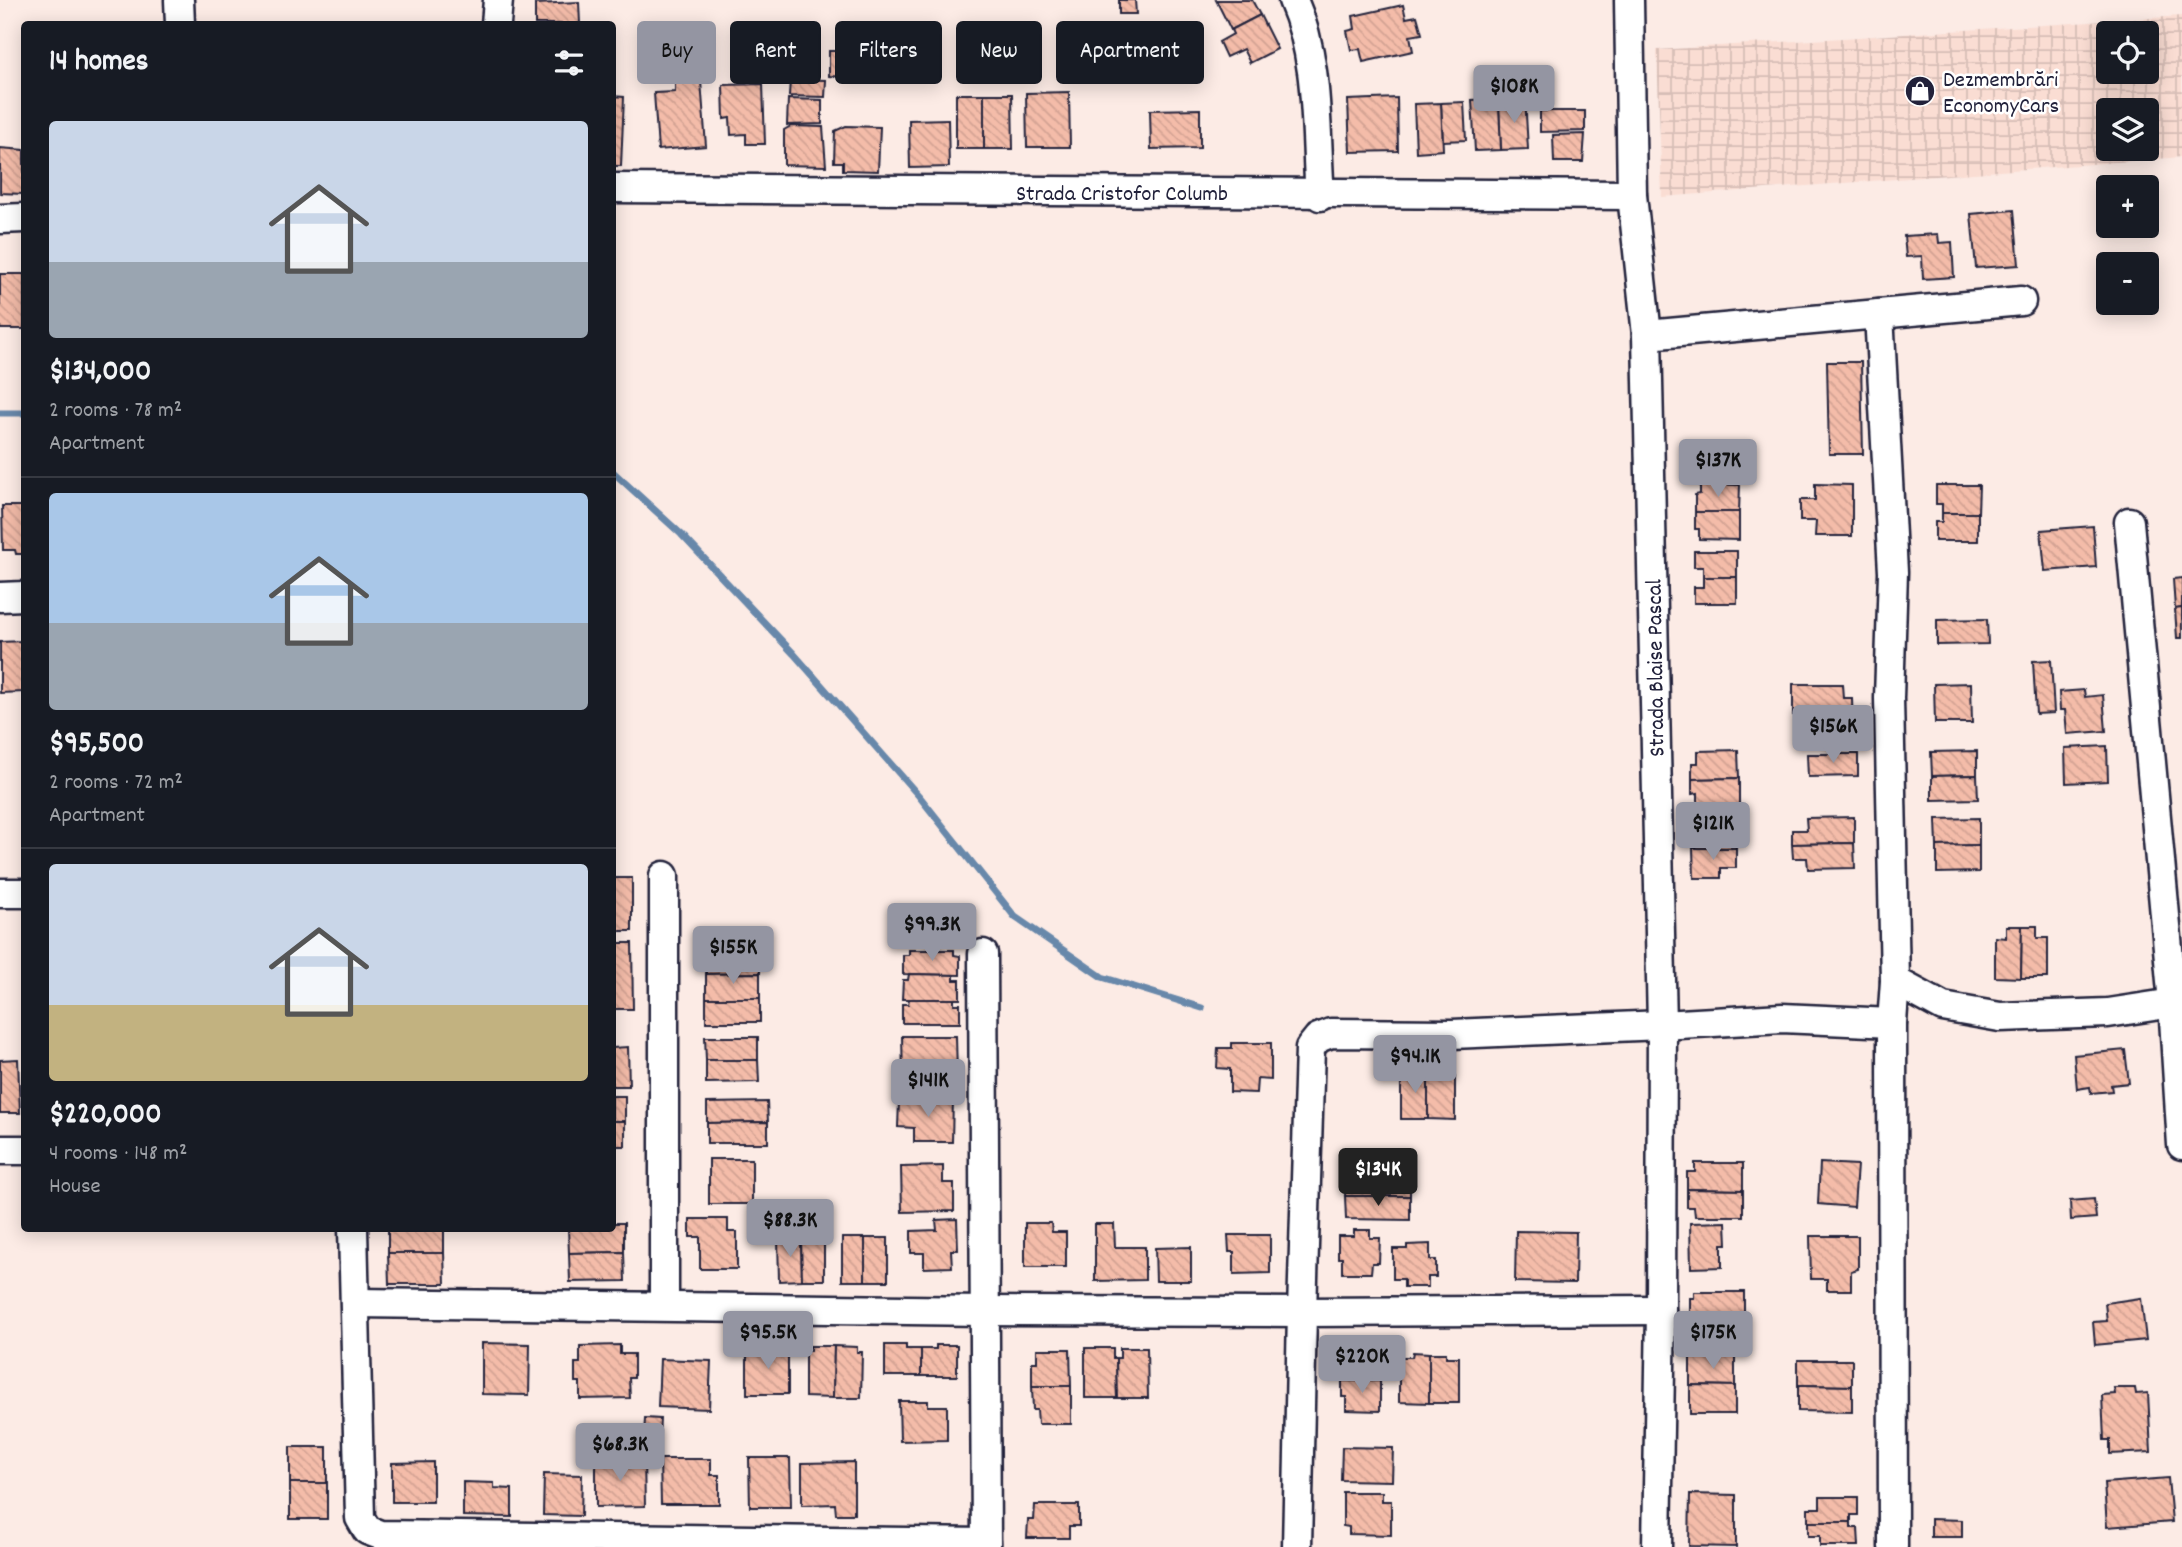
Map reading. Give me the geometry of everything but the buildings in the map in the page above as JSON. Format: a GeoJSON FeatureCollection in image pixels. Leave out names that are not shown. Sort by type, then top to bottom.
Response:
{"type":"FeatureCollection","features":[{"type":"Feature","properties":{"kind":"street"},"geometry":{"type":"LineString","coordinates":[[179,0],[180,21]]}},
{"type":"Feature","properties":{"kind":"street"},"geometry":{"type":"LineString","coordinates":[[496,21],[498,0]]}},
{"type":"Feature","properties":{"kind":"street"},"geometry":{"type":"LineString","coordinates":[[1293,0],[1312,62],[1319,194]]}},
{"type":"Feature","properties":{"kind":"street","name":"Strada Blaise Pascal"},"geometry":{"type":"LineString","coordinates":[[1629,0],[1632,195],[1647,335],[1662,1025],[1657,1547]]}},
{"type":"Feature","properties":{"kind":"street","name":"Strada Cristofor Columb"},"geometry":{"type":"LineString","coordinates":[[616,188],[1632,195]]}},
{"type":"Feature","properties":{"kind":"street"},"geometry":{"type":"LineString","coordinates":[[0,219],[21,218]]}},
{"type":"Feature","properties":{"kind":"street"},"geometry":{"type":"LineString","coordinates":[[1647,335],[2021,301]]}},
{"type":"Feature","properties":{"kind":"street"},"geometry":{"type":"LineString","coordinates":[[1879,314],[1890,471],[1893,572],[1889,698],[1895,981],[1892,1023],[1893,1547]]}},
{"type":"Feature","properties":{"kind":"street"},"geometry":{"type":"LineString","coordinates":[[2129,522],[2174,1003],[2182,1145]]}},
{"type":"Feature","properties":{"kind":"street"},"geometry":{"type":"LineString","coordinates":[[0,597],[21,596]]}},
{"type":"Feature","properties":{"kind":"street"},"geometry":{"type":"LineString","coordinates":[[664,876],[664,1305]]}},
{"type":"Feature","properties":{"kind":"street"},"geometry":{"type":"LineString","coordinates":[[0,893],[21,893]]}},
{"type":"Feature","properties":{"kind":"street"},"geometry":{"type":"LineString","coordinates":[[353,1232],[360,1518],[367,1530],[380,1535],[986,1545],[983,954]]}},
{"type":"Feature","properties":{"kind":"street"},"geometry":{"type":"LineString","coordinates":[[1895,981],[1944,1007],[2000,1017],[2108,1013],[2174,1003]]}},
{"type":"Feature","properties":{"kind":"street"},"geometry":{"type":"LineString","coordinates":[[1297,1547],[1301,1312],[1310,1048],[1318,1038],[1331,1033],[1452,1034],[1782,1018],[1892,1023]]}},
{"type":"Feature","properties":{"kind":"street"},"geometry":{"type":"LineString","coordinates":[[0,1150],[21,1150]]}},
{"type":"Feature","properties":{"kind":"street"},"geometry":{"type":"LineString","coordinates":[[356,1303],[984,1311],[1661,1310]]}},
{"type":"Feature","properties":{"kind":"shaded area","name":"Dezmembrări EconomyCars"},"geometry":{"type":"Polygon","coordinates":[[[2182,16],[2182,157],[2159,159],[2159,98],[2096,98],[2096,161],[2130,161],[1662,197],[1657,50],[2096,22],[2096,84],[2159,84],[2159,21],[2105,21],[2182,16]]]}},
{"type":"Feature","properties":{"kind":"waterway"},"geometry":{"type":"LineString","coordinates":[[0,413],[21,413]]}},
{"type":"Feature","properties":{"kind":"waterway"},"geometry":{"type":"LineString","coordinates":[[616,475],[681,534],[794,654],[919,796],[1015,917],[1102,977],[1202,1008]]}},
{"type":"Feature","properties":{"kind":"place","name":"Dezmembrări EconomyCars"},"geometry":{"type":"Point","coordinates":[1920,91]}}]}
